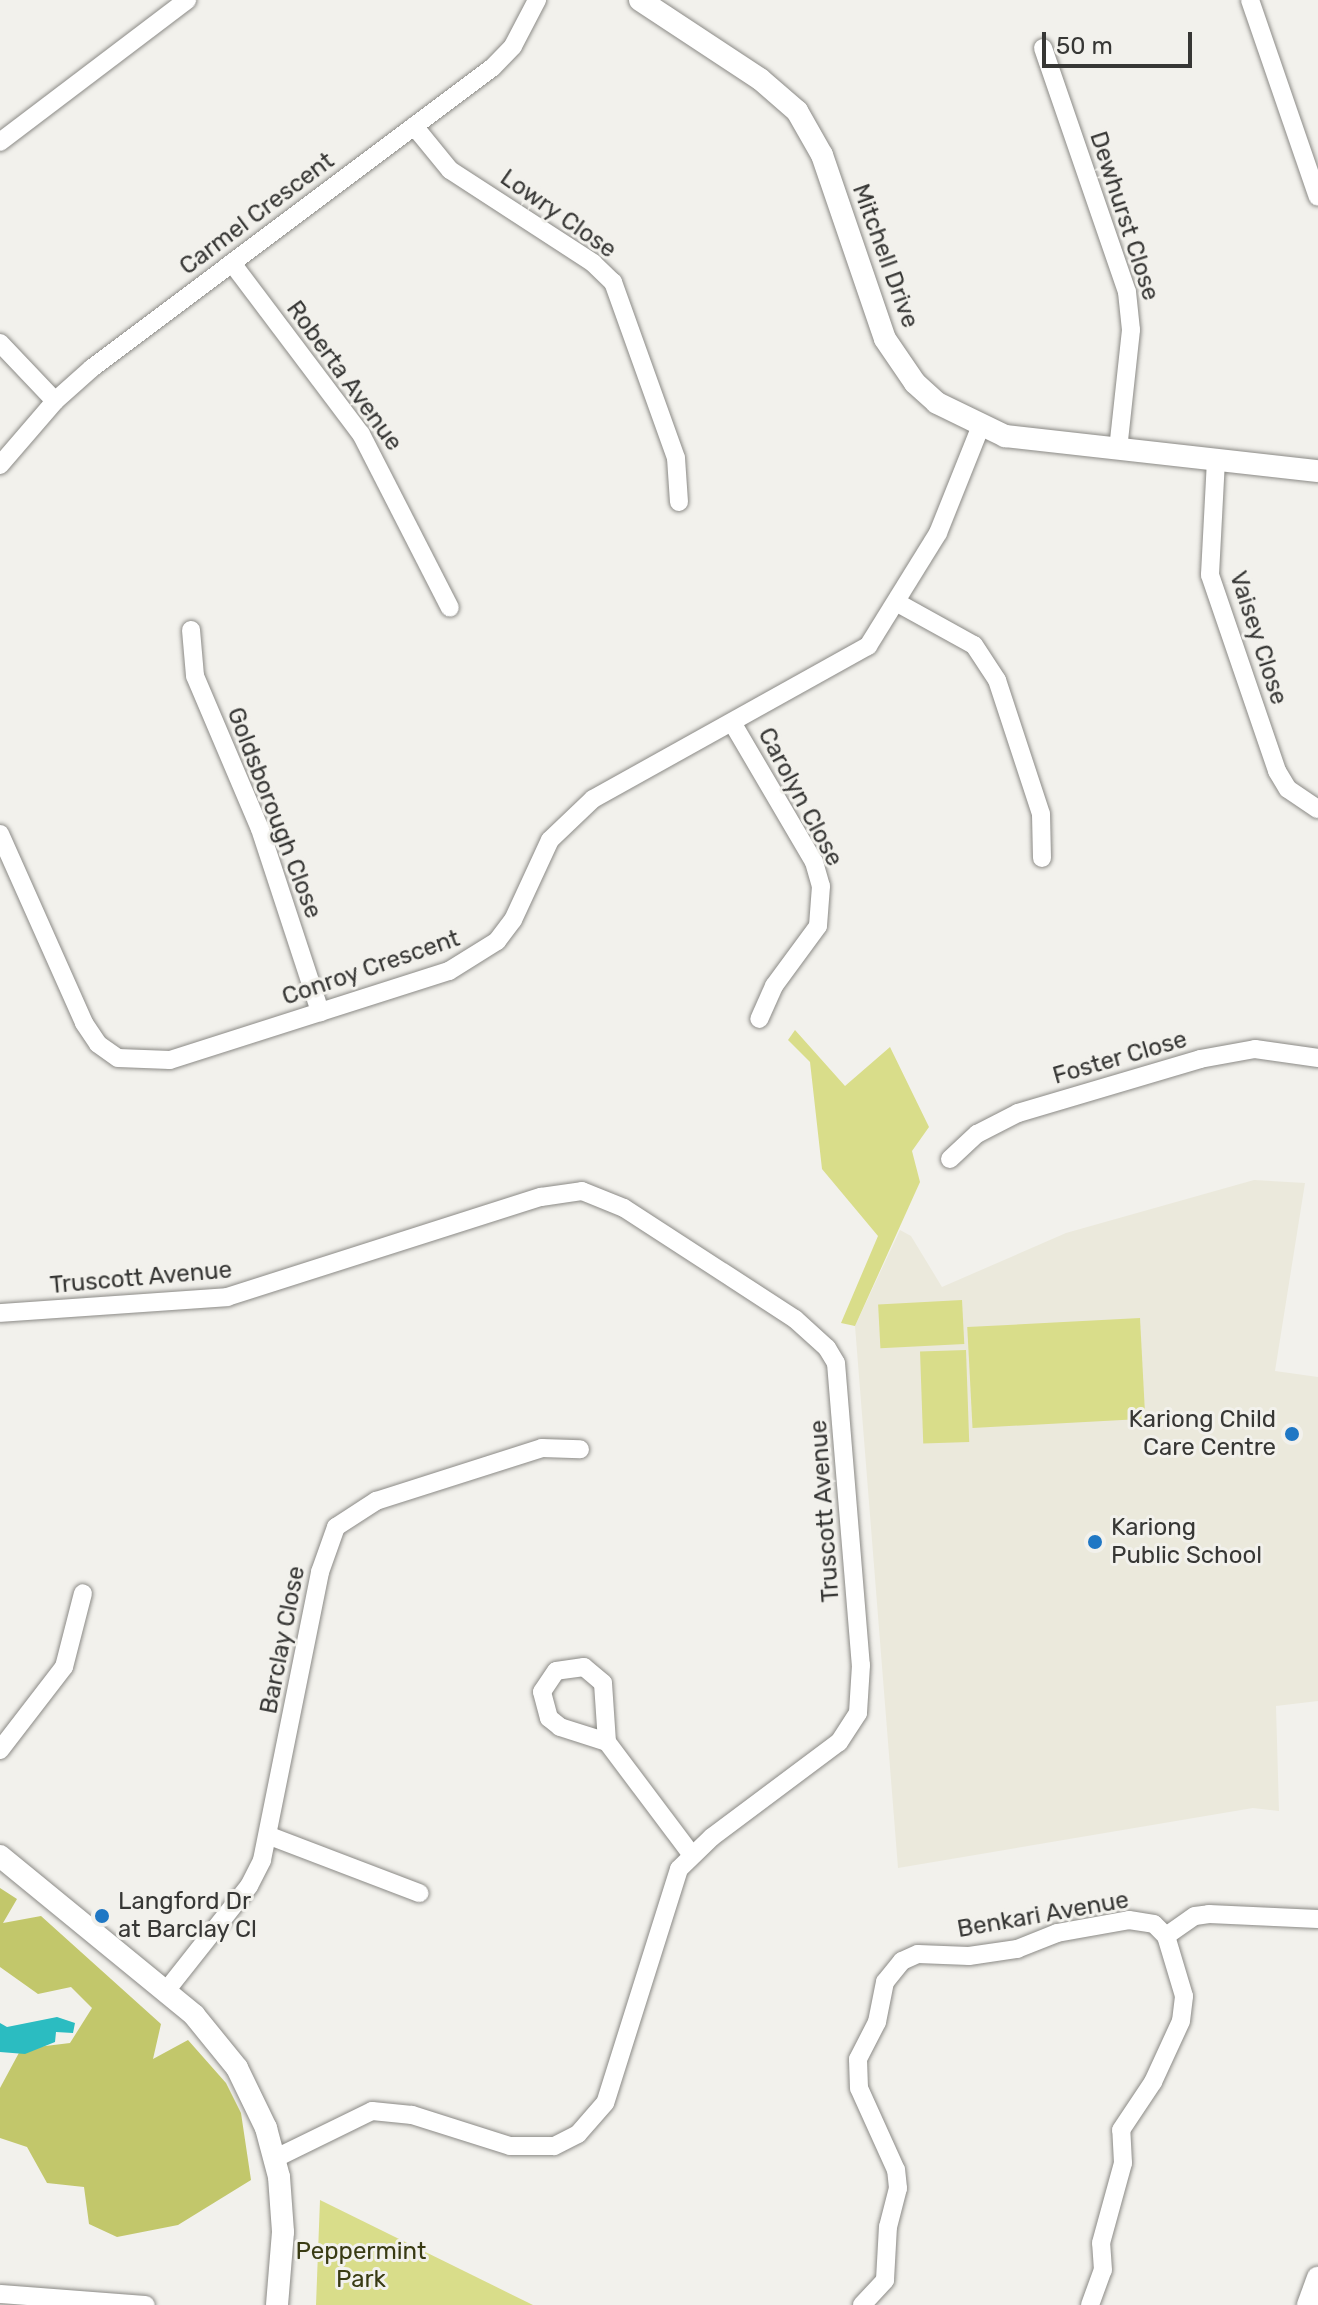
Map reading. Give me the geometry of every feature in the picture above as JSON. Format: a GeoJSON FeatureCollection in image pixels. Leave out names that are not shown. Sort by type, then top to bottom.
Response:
{"type":"FeatureCollection","features":[{"type":"Feature","properties":{"kind":"street"},"geometry":{"type":"LineString","coordinates":[[0,142],[187,0]]}},
{"type":"Feature","properties":{"kind":"street","name":"Carmel Crescent"},"geometry":{"type":"LineString","coordinates":[[0,465],[55,401],[506,55],[537,0]]}},
{"type":"Feature","properties":{"kind":"street","name":"Mitchell Drive"},"geometry":{"type":"LineString","coordinates":[[640,0],[760,79],[797,111],[822,155],[892,350],[937,403],[980,428],[1036,441],[1318,471]]}},
{"type":"Feature","properties":{"kind":"street"},"geometry":{"type":"LineString","coordinates":[[1250,0],[1318,197]]}},
{"type":"Feature","properties":{"kind":"street","name":"Dewhurst Close"},"geometry":{"type":"LineString","coordinates":[[1043,48],[1127,292],[1131,330],[1118,449]]}},
{"type":"Feature","properties":{"kind":"street","name":"Lowry Close"},"geometry":{"type":"LineString","coordinates":[[414,126],[450,170],[593,263],[613,282],[676,458],[679,502]]}},
{"type":"Feature","properties":{"kind":"street","name":"Roberta Avenue"},"geometry":{"type":"LineString","coordinates":[[232,263],[361,434],[450,608]]}},
{"type":"Feature","properties":{"kind":"street"},"geometry":{"type":"LineString","coordinates":[[0,343],[55,401]]}},
{"type":"Feature","properties":{"kind":"street","name":"Conroy Crescent"},"geometry":{"type":"LineString","coordinates":[[0,834],[84,1023],[98,1044],[118,1058],[170,1060],[474,959],[513,920],[550,840],[567,820],[593,799],[856,657],[878,634],[938,533],[980,428]]}},
{"type":"Feature","properties":{"kind":"street","name":"Vaisey Close"},"geometry":{"type":"LineString","coordinates":[[1216,460],[1210,575],[1277,771],[1288,789],[1318,809]]}},
{"type":"Feature","properties":{"kind":"street"},"geometry":{"type":"LineString","coordinates":[[896,602],[974,645],[997,680],[1041,814],[1042,858]]}},
{"type":"Feature","properties":{"kind":"street","name":"Goldsborough Close"},"geometry":{"type":"LineString","coordinates":[[191,630],[195,676],[260,829],[320,1012]]}},
{"type":"Feature","properties":{"kind":"street","name":"Carolyn Close"},"geometry":{"type":"LineString","coordinates":[[733,724],[814,862],[821,886],[818,926],[778,979],[759,1019]]}},
{"type":"Feature","properties":{"kind":"street","name":"Foster Close"},"geometry":{"type":"LineString","coordinates":[[950,1159],[977,1134],[1018,1113],[1200,1059],[1255,1049],[1318,1058]]}},
{"type":"Feature","properties":{"kind":"street","name":"Truscott Avenue"},"geometry":{"type":"LineString","coordinates":[[0,1313],[227,1297],[541,1197],[582,1191],[624,1208],[795,1319],[827,1348],[840,1386],[861,1665],[858,1713],[839,1742],[691,1854],[672,1884],[605,2103],[578,2134],[554,2146],[510,2146],[412,2115],[372,2111],[274,2159]]}},
{"type":"Feature","properties":{"kind":"street","name":"Barclay Close"},"geometry":{"type":"LineString","coordinates":[[166,1991],[249,1886],[270,1836],[320,1572],[336,1527],[376,1501],[496,1462],[542,1448],[580,1449]]}},
{"type":"Feature","properties":{"kind":"street"},"geometry":{"type":"LineString","coordinates":[[0,1750],[64,1667],[83,1593]]}},
{"type":"Feature","properties":{"kind":"street"},"geometry":{"type":"LineString","coordinates":[[607,1742],[560,1727],[549,1718],[542,1692],[556,1671],[584,1667],[603,1683],[607,1742],[691,1854]]}},
{"type":"Feature","properties":{"kind":"street"},"geometry":{"type":"LineString","coordinates":[[270,1836],[419,1893]]}},
{"type":"Feature","properties":{"kind":"street"},"geometry":{"type":"LineString","coordinates":[[0,1856],[194,2015],[237,2068],[266,2128],[274,2159],[283,2232],[277,2305]]}},
{"type":"Feature","properties":{"kind":"street"},"geometry":{"type":"LineString","coordinates":[[1090,2305],[1103,2270],[1101,2243],[1123,2163],[1121,2130],[1153,2082],[1181,2021],[1184,1996],[1166,1936],[1195,1916],[1209,1914],[1318,1919]]}},
{"type":"Feature","properties":{"kind":"street","name":"Benkari Avenue"},"geometry":{"type":"LineString","coordinates":[[862,2305],[885,2280],[888,2227],[898,2188],[896,2170],[856,2075],[892,1972],[918,1954],[969,1956],[1017,1949],[1057,1933],[1129,1920],[1154,1924],[1166,1936]]}},
{"type":"Feature","properties":{"kind":"street"},"geometry":{"type":"LineString","coordinates":[[1308,2305],[1318,2278]]}},
{"type":"Feature","properties":{"kind":"street"},"geometry":{"type":"LineString","coordinates":[[9,2298],[146,2305]]}},
{"type":"Feature","properties":{"kind":"shaded area","name":"Kariong Public School"},"geometry":{"type":"Polygon","coordinates":[[[1254,1180],[1305,1183],[1275,1371],[1318,1377],[1318,1701],[1276,1706],[1279,1811],[1253,1808],[898,1868],[855,1326],[900,1230],[911,1236],[942,1287],[1066,1233],[1254,1180]]]}},
{"type":"Feature","properties":{"kind":"green space"},"geometry":{"type":"Polygon","coordinates":[[[795,1030],[845,1086],[890,1047],[929,1127],[912,1151],[920,1182],[855,1326],[841,1323],[878,1236],[822,1169],[810,1062],[788,1040],[795,1030]]]}},
{"type":"Feature","properties":{"kind":"green space"},"geometry":{"type":"Polygon","coordinates":[[[962,1300],[964,1344],[880,1348],[878,1304],[962,1300]]]}},
{"type":"Feature","properties":{"kind":"green space"},"geometry":{"type":"Polygon","coordinates":[[[1140,1318],[1145,1419],[973,1428],[967,1327],[1140,1318]]]}},
{"type":"Feature","properties":{"kind":"green space"},"geometry":{"type":"Polygon","coordinates":[[[966,1350],[969,1442],[923,1444],[920,1352],[966,1350]]]}},
{"type":"Feature","properties":{"kind":"green space"},"geometry":{"type":"Polygon","coordinates":[[[0,1888],[17,1899],[3,1923],[41,1916],[161,2024],[153,2059],[188,2040],[226,2083],[241,2113],[251,2180],[178,2225],[117,2237],[89,2224],[84,2187],[47,2183],[27,2147],[0,2138],[0,2088],[21,2049],[70,2043],[92,2008],[71,1987],[38,1994],[0,1967],[0,1888]]]}},
{"type":"Feature","properties":{"kind":"green space","name":"Peppermint Park"},"geometry":{"type":"Polygon","coordinates":[[[320,2200],[533,2305],[316,2305],[320,2200]]]}},
{"type":"Feature","properties":{"kind":"water"},"geometry":{"type":"Polygon","coordinates":[[[57,2017],[75,2023],[73,2033],[56,2032],[55,2042],[25,2054],[0,2052],[0,2023],[7,2027],[57,2017]]]}},
{"type":"Feature","properties":{"kind":"place","name":"Kariong Child Care Centre"},"geometry":{"type":"Point","coordinates":[1292,1434]}},
{"type":"Feature","properties":{"kind":"place","name":"Kariong Public School"},"geometry":{"type":"Point","coordinates":[1095,1542]}},
{"type":"Feature","properties":{"kind":"place","name":"Langford Dr at Barclay Cl"},"geometry":{"type":"Point","coordinates":[102,1916]}}]}
